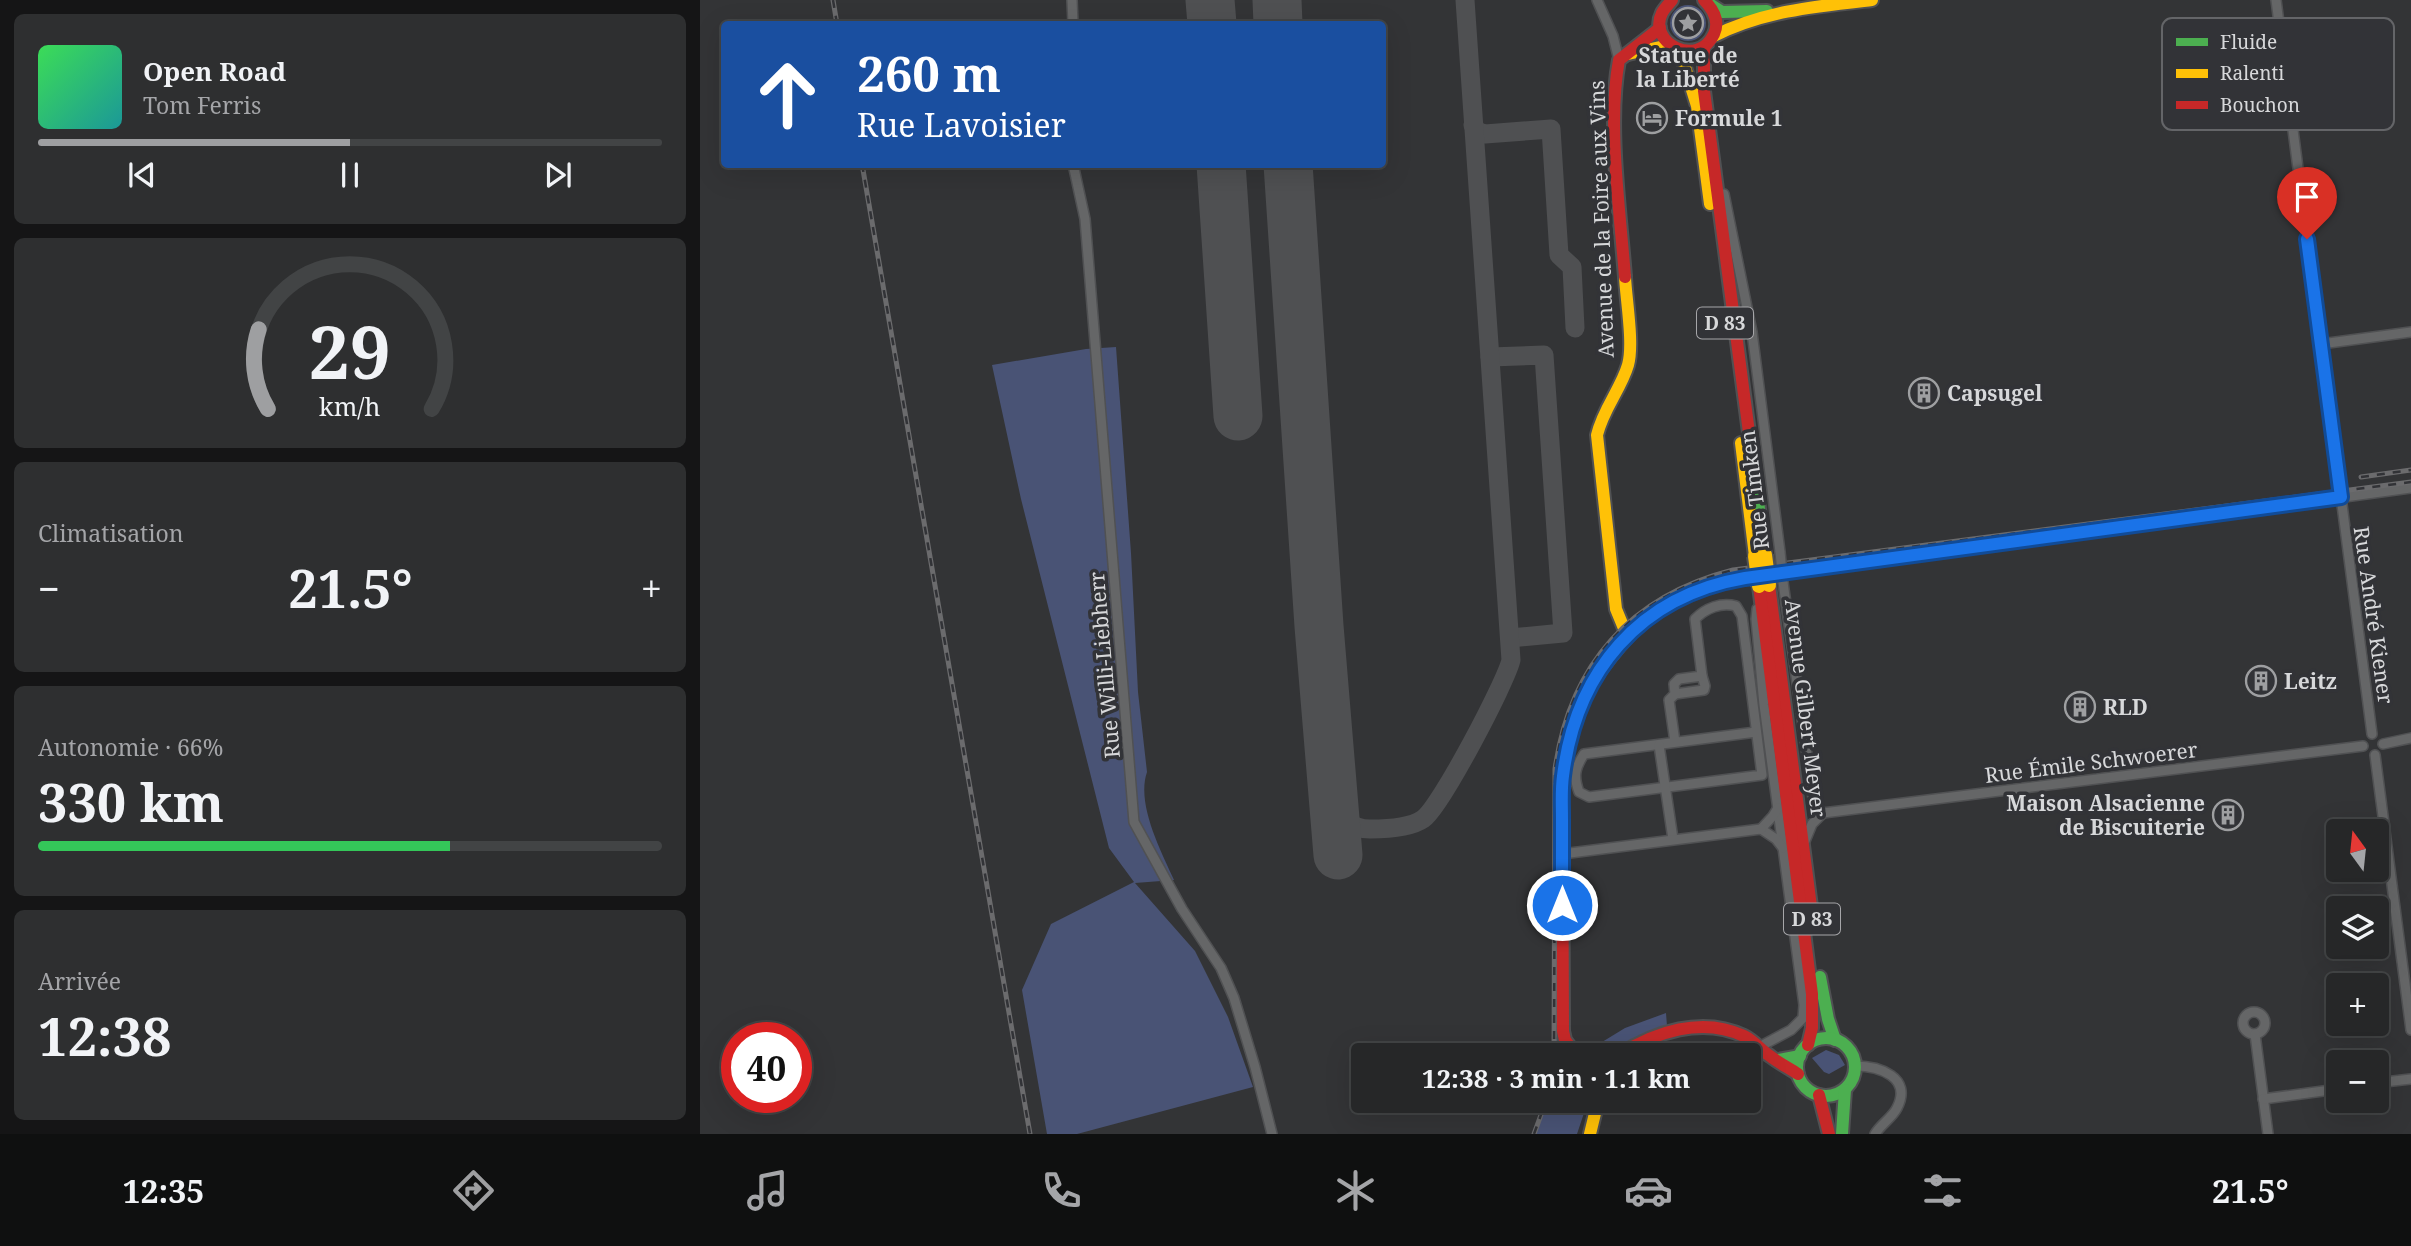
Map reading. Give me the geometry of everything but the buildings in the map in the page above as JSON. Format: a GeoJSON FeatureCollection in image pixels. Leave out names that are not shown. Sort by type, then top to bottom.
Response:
{"type":"FeatureCollection","features":[{"type":"Feature","properties":{"kind":"main road"},"geometry":{"type":"LineString","coordinates":[[1625,54],[1660,28],[1662,12],[1672,0]]}},
{"type":"Feature","properties":{"kind":"main road"},"geometry":{"type":"LineString","coordinates":[[1706,1],[1722,12],[1729,13],[1806,9],[1871,0]]}},
{"type":"Feature","properties":{"kind":"main road","name":"Avenue Gilbert Meyer"},"geometry":{"type":"LineString","coordinates":[[1706,1],[1716,18],[1709,41],[1704,91],[1767,554],[1812,994],[1812,1028],[1798,1074]]}},
{"type":"Feature","properties":{"kind":"main road","name":"Avenue de la Foire aux Vins"},"geometry":{"type":"LineString","coordinates":[[1630,634],[1623,626],[1616,609],[1597,435],[1603,412],[1629,366],[1630,356],[1616,148],[1615,81],[1625,54],[1674,48],[1696,51],[1732,25],[1806,9]]}},
{"type":"Feature","properties":{"kind":"main road","name":"Avenue Gilbert Meyer"},"geometry":{"type":"LineString","coordinates":[[1660,28],[1688,69],[1695,102],[1767,554]]}},
{"type":"Feature","properties":{"kind":"main road","name":"Avenue Gilbert Meyer"},"geometry":{"type":"LineString","coordinates":[[1770,584],[1822,992],[1835,1040],[1849,1050],[1855,1066]]}},
{"type":"Feature","properties":{"kind":"main road"},"geometry":{"type":"LineString","coordinates":[[1567,1043],[1563,1031],[1562,778],[1573,722],[1590,686],[1610,656],[1630,634]]}},
{"type":"Feature","properties":{"kind":"main road"},"geometry":{"type":"LineString","coordinates":[[1637,1043],[1656,1034],[1695,1027],[1741,1034],[1753,1043]]}},
{"type":"Feature","properties":{"kind":"main road"},"geometry":{"type":"LineString","coordinates":[[1778,1060],[1804,1051],[1820,1039],[1835,1040]]}},
{"type":"Feature","properties":{"kind":"main road"},"geometry":{"type":"LineString","coordinates":[[1761,1048],[1798,1074],[1805,1087],[1819,1095],[1832,1096],[1845,1090],[1854,1077],[1855,1066]]}},
{"type":"Feature","properties":{"kind":"main road"},"geometry":{"type":"LineString","coordinates":[[1842,1134],[1845,1090]]}},
{"type":"Feature","properties":{"kind":"main road"},"geometry":{"type":"LineString","coordinates":[[1819,1095],[1829,1134]]}},
{"type":"Feature","properties":{"kind":"main road"},"geometry":{"type":"LineString","coordinates":[[1590,1134],[1595,1113]]}},
{"type":"Feature","properties":{"kind":"street"},"geometry":{"type":"LineString","coordinates":[[1072,0],[1073,21]]}},
{"type":"Feature","properties":{"kind":"street","name":"Avenue de la Foire aux Vins"},"geometry":{"type":"LineString","coordinates":[[1597,0],[1613,36],[1625,54]]}},
{"type":"Feature","properties":{"kind":"street","name":"Rue André Kiener"},"geometry":{"type":"LineString","coordinates":[[2276,0],[2278,18]]}},
{"type":"Feature","properties":{"kind":"street"},"geometry":{"type":"LineString","coordinates":[[1613,36],[1625,54]]}},
{"type":"Feature","properties":{"kind":"street","name":"Rue André Kiener"},"geometry":{"type":"LineString","coordinates":[[2293,130],[2372,734]]}},
{"type":"Feature","properties":{"kind":"street","name":"Rue Timken"},"geometry":{"type":"LineString","coordinates":[[1714,162],[1724,196],[1752,332],[1770,584],[1815,805],[1823,813]]}},
{"type":"Feature","properties":{"kind":"street","name":"Rue Willi-Liebherr"},"geometry":{"type":"LineString","coordinates":[[1074,168],[1085,219],[1134,821],[1182,909],[1221,968],[1234,998],[1272,1134]]}},
{"type":"Feature","properties":{"kind":"street"},"geometry":{"type":"LineString","coordinates":[[2321,344],[2411,332]]}},
{"type":"Feature","properties":{"kind":"street"},"geometry":{"type":"LineString","coordinates":[[1630,634],[1653,614],[1675,601],[1720,582],[2411,488]]}},
{"type":"Feature","properties":{"kind":"street","name":"Avenue Gilbert Meyer"},"geometry":{"type":"LineString","coordinates":[[1761,1046],[1791,1030],[1803,1018],[1804,1005],[1764,705],[1756,619],[1770,584]]}},
{"type":"Feature","properties":{"kind":"street"},"geometry":{"type":"LineString","coordinates":[[1675,742],[1669,700],[1675,694],[1704,690],[1705,686],[1695,619],[1703,611],[1726,603],[1736,606],[1742,616],[1762,775],[1589,797],[1578,792],[1574,779],[1576,766],[1584,754],[1756,732]]}},
{"type":"Feature","properties":{"kind":"street"},"geometry":{"type":"LineString","coordinates":[[1675,694],[1674,684],[1679,679],[1702,676]]}},
{"type":"Feature","properties":{"kind":"street"},"geometry":{"type":"LineString","coordinates":[[1756,732],[1764,705]]}},
{"type":"Feature","properties":{"kind":"street"},"geometry":{"type":"LineString","coordinates":[[1756,732],[1770,747]]}},
{"type":"Feature","properties":{"kind":"street"},"geometry":{"type":"LineString","coordinates":[[2372,734],[2379,737],[2383,744],[2381,751],[2375,755],[2368,754],[2363,746],[2365,738],[2372,734]]}},
{"type":"Feature","properties":{"kind":"street"},"geometry":{"type":"LineString","coordinates":[[2383,744],[2411,738]]}},
{"type":"Feature","properties":{"kind":"street"},"geometry":{"type":"LineString","coordinates":[[1659,745],[1673,839]]}},
{"type":"Feature","properties":{"kind":"street","name":"Rue Émile Schwoerer"},"geometry":{"type":"LineString","coordinates":[[1823,813],[2363,746]]}},
{"type":"Feature","properties":{"kind":"street"},"geometry":{"type":"LineString","coordinates":[[2375,755],[2411,1030]]}},
{"type":"Feature","properties":{"kind":"street"},"geometry":{"type":"LineString","coordinates":[[1761,829],[1778,807]]}},
{"type":"Feature","properties":{"kind":"street"},"geometry":{"type":"LineString","coordinates":[[1803,846],[1812,824],[1823,813]]}},
{"type":"Feature","properties":{"kind":"street"},"geometry":{"type":"LineString","coordinates":[[1562,855],[1761,829],[1784,848]]}},
{"type":"Feature","properties":{"kind":"street"},"geometry":{"type":"LineString","coordinates":[[2255,1034],[2268,1134]]}},
{"type":"Feature","properties":{"kind":"street"},"geometry":{"type":"LineString","coordinates":[[1855,1066],[1872,1066],[1888,1071],[1899,1086],[1901,1098],[1896,1111],[1875,1134]]}},
{"type":"Feature","properties":{"kind":"street"},"geometry":{"type":"LineString","coordinates":[[2389,1082],[2411,1079]]}},
{"type":"Feature","properties":{"kind":"street"},"geometry":{"type":"LineString","coordinates":[[2263,1099],[2326,1091]]}},
{"type":"Feature","properties":{"kind":"shaded area"},"geometry":{"type":"Polygon","coordinates":[[[1688,5],[1701,10],[1706,23],[1701,36],[1688,41],[1675,36],[1670,23],[1675,10],[1688,5]]]}},
{"type":"Feature","properties":{"kind":"shaded area"},"geometry":{"type":"Polygon","coordinates":[[[1116,347],[1138,692],[1147,772],[1145,798],[1157,842],[1174,880],[1135,883],[1195,951],[1228,1017],[1253,1087],[1077,1134],[1047,1134],[1022,990],[1051,924],[1134,882],[1109,848],[1021,499],[992,365],[1086,349],[1116,347]]]}},
{"type":"Feature","properties":{"kind":"shaded area"},"geometry":{"type":"Polygon","coordinates":[[[1666,1013],[1667,1026],[1627,1043],[1600,1043],[1625,1028],[1666,1013]]]}},
{"type":"Feature","properties":{"kind":"shaded area"},"geometry":{"type":"Polygon","coordinates":[[[1569,1031],[1575,1043],[1551,1043],[1551,1042],[1569,1031]]]}},
{"type":"Feature","properties":{"kind":"shaded area"},"geometry":{"type":"Polygon","coordinates":[[[1826,1050],[1839,1055],[1845,1065],[1829,1074],[1824,1072],[1812,1058],[1826,1050]]]}},
{"type":"Feature","properties":{"kind":"shaded area"},"geometry":{"type":"Polygon","coordinates":[[[1539,1113],[1584,1113],[1577,1134],[1532,1134],[1539,1113]]]}},
{"type":"Feature","properties":{"kind":"taxiway"},"geometry":{"type":"LineString","coordinates":[[1333,798],[1338,810],[1356,827],[1398,827],[1423,819],[1443,793],[1472,744],[1498,693],[1511,660],[1465,0]]}},
{"type":"Feature","properties":{"kind":"taxiway"},"geometry":{"type":"LineString","coordinates":[[1473,125],[1478,132],[1485,134],[1551,129],[1559,255],[1572,267],[1575,328]]}},
{"type":"Feature","properties":{"kind":"taxiway"},"geometry":{"type":"LineString","coordinates":[[1490,357],[1544,355],[1563,633],[1510,638]]}},
{"type":"Feature","properties":{"kind":"runway"},"geometry":{"type":"LineString","coordinates":[[1210,0],[1212,21]]}},
{"type":"Feature","properties":{"kind":"runway"},"geometry":{"type":"LineString","coordinates":[[1277,0],[1278,21]]}},
{"type":"Feature","properties":{"kind":"runway"},"geometry":{"type":"LineString","coordinates":[[1221,168],[1238,416]]}},
{"type":"Feature","properties":{"kind":"runway"},"geometry":{"type":"LineString","coordinates":[[1288,168],[1319,626],[1338,855]]}},
{"type":"Feature","properties":{"kind":"railway"},"geometry":{"type":"LineString","coordinates":[[833,0],[836,21]]}},
{"type":"Feature","properties":{"kind":"railway"},"geometry":{"type":"LineString","coordinates":[[863,168],[1030,1134]]}},
{"type":"Feature","properties":{"kind":"railway"},"geometry":{"type":"LineString","coordinates":[[2361,477],[2411,470]]}},
{"type":"Feature","properties":{"kind":"railway"},"geometry":{"type":"LineString","coordinates":[[1554,1043],[1555,769],[1563,731],[1575,697],[1591,667],[1611,640],[1636,617],[1664,597],[1733,570],[2411,482]]}},
{"type":"Feature","properties":{"kind":"railway"},"geometry":{"type":"LineString","coordinates":[[1534,1134],[1542,1113]]}},
{"type":"Feature","properties":{"kind":"traffic: fast"},"geometry":{"type":"LineString","coordinates":[[1708,3],[1722,12],[1767,11]]}},
{"type":"Feature","properties":{"kind":"traffic: fast"},"geometry":{"type":"LineString","coordinates":[[1753,463],[1765,555]]}},
{"type":"Feature","properties":{"kind":"traffic: fast"},"geometry":{"type":"LineString","coordinates":[[1820,977],[1835,1040]]}},
{"type":"Feature","properties":{"kind":"traffic: fast"},"geometry":{"type":"LineString","coordinates":[[1826,1038],[1837,1040],[1850,1051],[1855,1067],[1853,1078],[1842,1091],[1826,1096],[1815,1094],[1802,1083],[1797,1067],[1799,1056],[1810,1043],[1826,1038]]}},
{"type":"Feature","properties":{"kind":"traffic: fast"},"geometry":{"type":"LineString","coordinates":[[1778,1060],[1800,1056]]}},
{"type":"Feature","properties":{"kind":"traffic: fast"},"geometry":{"type":"LineString","coordinates":[[1842,1134],[1845,1090]]}},
{"type":"Feature","properties":{"kind":"traffic: slow"},"geometry":{"type":"LineString","coordinates":[[1714,36],[1771,15],[1872,0]]}},
{"type":"Feature","properties":{"kind":"traffic: slow"},"geometry":{"type":"LineString","coordinates":[[1628,54],[1669,45]]}},
{"type":"Feature","properties":{"kind":"traffic: slow"},"geometry":{"type":"LineString","coordinates":[[1680,51],[1697,106],[1710,204]]}},
{"type":"Feature","properties":{"kind":"traffic: slow"},"geometry":{"type":"LineString","coordinates":[[1572,725],[1596,676],[1630,634],[1623,626],[1616,609],[1597,435],[1603,416],[1625,374],[1630,356],[1625,277]]}},
{"type":"Feature","properties":{"kind":"traffic: slow"},"geometry":{"type":"LineString","coordinates":[[1741,443],[1755,556]]}},
{"type":"Feature","properties":{"kind":"traffic: slow"},"geometry":{"type":"LineString","coordinates":[[1765,555],[1769,585]]}},
{"type":"Feature","properties":{"kind":"traffic: slow"},"geometry":{"type":"LineString","coordinates":[[1755,556],[1759,586]]}},
{"type":"Feature","properties":{"kind":"traffic: slow"},"geometry":{"type":"LineString","coordinates":[[1590,1134],[1595,1113]]}},
{"type":"Feature","properties":{"kind":"traffic: jam"},"geometry":{"type":"LineString","coordinates":[[1672,0],[1662,13],[1659,24],[1668,42],[1687,51],[1697,50],[1707,44],[1716,29],[1715,16],[1704,0]]}},
{"type":"Feature","properties":{"kind":"traffic: jam"},"geometry":{"type":"LineString","coordinates":[[1625,277],[1614,139],[1619,60],[1660,28]]}},
{"type":"Feature","properties":{"kind":"traffic: jam"},"geometry":{"type":"LineString","coordinates":[[1704,47],[1704,91],[1753,463]]}},
{"type":"Feature","properties":{"kind":"traffic: jam"},"geometry":{"type":"LineString","coordinates":[[1769,585],[1813,922]]}},
{"type":"Feature","properties":{"kind":"traffic: jam"},"geometry":{"type":"LineString","coordinates":[[1759,586],[1812,994],[1812,1028],[1808,1045]]}},
{"type":"Feature","properties":{"kind":"traffic: jam"},"geometry":{"type":"LineString","coordinates":[[1567,1043],[1563,1031],[1562,778],[1572,725]]}},
{"type":"Feature","properties":{"kind":"traffic: jam"},"geometry":{"type":"LineString","coordinates":[[1642,1043],[1679,1029],[1695,1027],[1728,1030],[1754,1043]]}},
{"type":"Feature","properties":{"kind":"traffic: jam"},"geometry":{"type":"LineString","coordinates":[[1761,1049],[1798,1074]]}},
{"type":"Feature","properties":{"kind":"traffic: jam"},"geometry":{"type":"LineString","coordinates":[[1819,1095],[1829,1134]]}},
{"type":"Feature","properties":{"kind":"place","name":"Statue de la Liberté"},"geometry":{"type":"Point","coordinates":[1688,23]}},
{"type":"Feature","properties":{"kind":"place","name":"Formule 1"},"geometry":{"type":"Point","coordinates":[1652,118]}},
{"type":"Feature","properties":{"kind":"place","name":"Capsugel"},"geometry":{"type":"Point","coordinates":[1924,393]}},
{"type":"Feature","properties":{"kind":"place","name":"Leitz"},"geometry":{"type":"Point","coordinates":[2261,681]}},
{"type":"Feature","properties":{"kind":"place","name":"RLD"},"geometry":{"type":"Point","coordinates":[2080,707]}},
{"type":"Feature","properties":{"kind":"place","name":"Maison Alsacienne de Biscuiterie"},"geometry":{"type":"Point","coordinates":[2228,815]}},
{"type":"Feature","properties":{"kind":"route"},"geometry":{"type":"LineString","coordinates":[[1562,905],[1562,778],[1573,722],[1590,686],[1610,656],[1653,614],[1675,601],[1720,582],[1745,578],[2341,497],[2307,239]]}}]}
